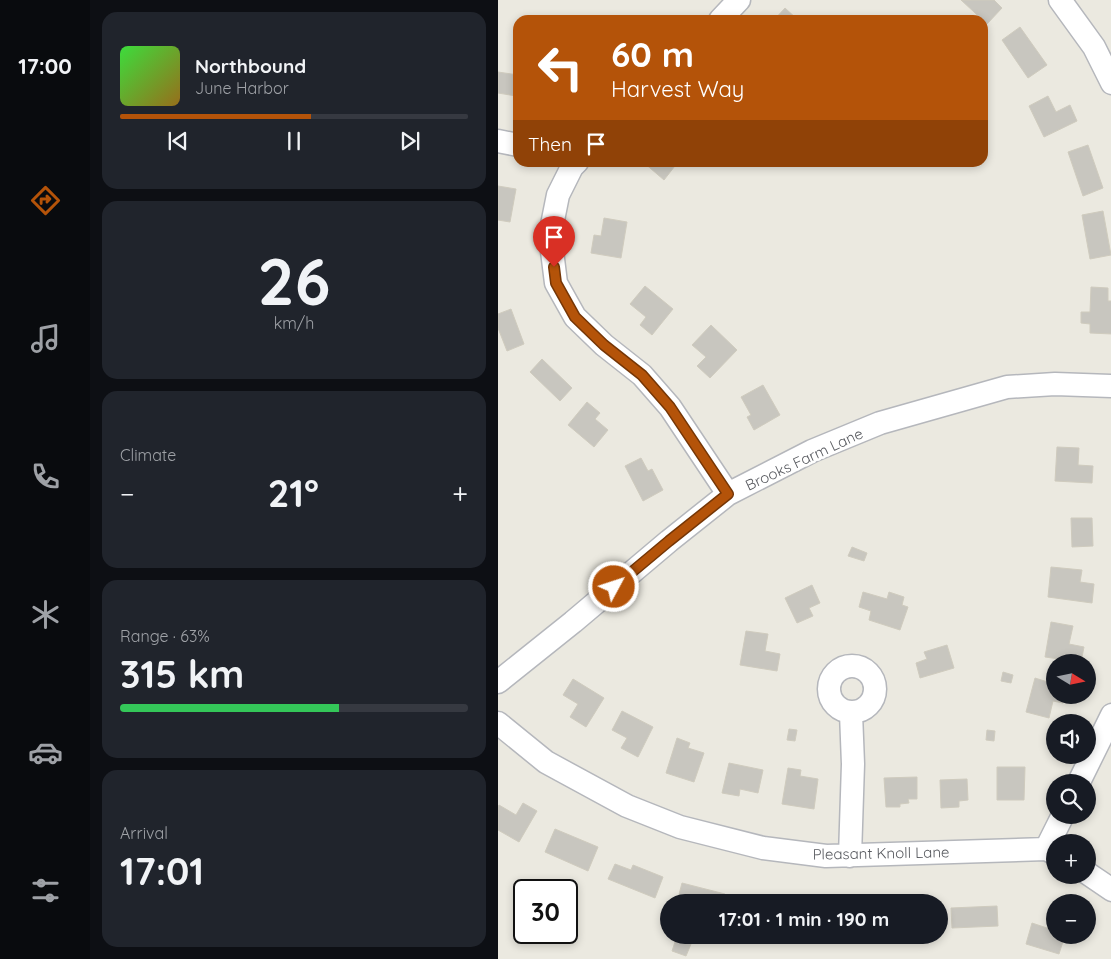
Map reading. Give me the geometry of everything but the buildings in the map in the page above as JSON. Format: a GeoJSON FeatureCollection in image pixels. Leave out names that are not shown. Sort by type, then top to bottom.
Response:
{"type":"FeatureCollection","features":[{"type":"Feature","properties":{"kind":"street"},"geometry":{"type":"LineString","coordinates":[[725,15],[739,0]]}},
{"type":"Feature","properties":{"kind":"street"},"geometry":{"type":"LineString","coordinates":[[1060,0],[1094,47],[1112,83]]}},
{"type":"Feature","properties":{"kind":"street"},"geometry":{"type":"LineString","coordinates":[[498,141],[513,144]]}},
{"type":"Feature","properties":{"kind":"street"},"geometry":{"type":"LineString","coordinates":[[569,167],[558,195],[550,234],[556,283],[575,317],[604,345],[642,375],[670,407],[728,494]]}},
{"type":"Feature","properties":{"kind":"street","name":"Brooks Farm Lane"},"geometry":{"type":"LineString","coordinates":[[498,682],[728,494],[812,451],[880,423],[1007,387],[1055,384],[1112,386]]}},
{"type":"Feature","properties":{"kind":"street"},"geometry":{"type":"LineString","coordinates":[[850,856],[853,764],[851,712]]}},
{"type":"Feature","properties":{"kind":"street"},"geometry":{"type":"LineString","coordinates":[[1083,774],[1112,715]]}},
{"type":"Feature","properties":{"kind":"street","name":"Pleasant Knoll Lane"},"geometry":{"type":"LineString","coordinates":[[498,723],[546,762],[627,806],[680,827],[763,848],[826,856],[1046,851]]}},
{"type":"Feature","properties":{"kind":"street"},"geometry":{"type":"LineString","coordinates":[[1096,879],[1112,890]]}},
{"type":"Feature","properties":{"kind":"route"},"geometry":{"type":"LineString","coordinates":[[554,267],[556,283],[575,317],[604,345],[642,375],[670,407],[728,494],[614,587]]}}]}
